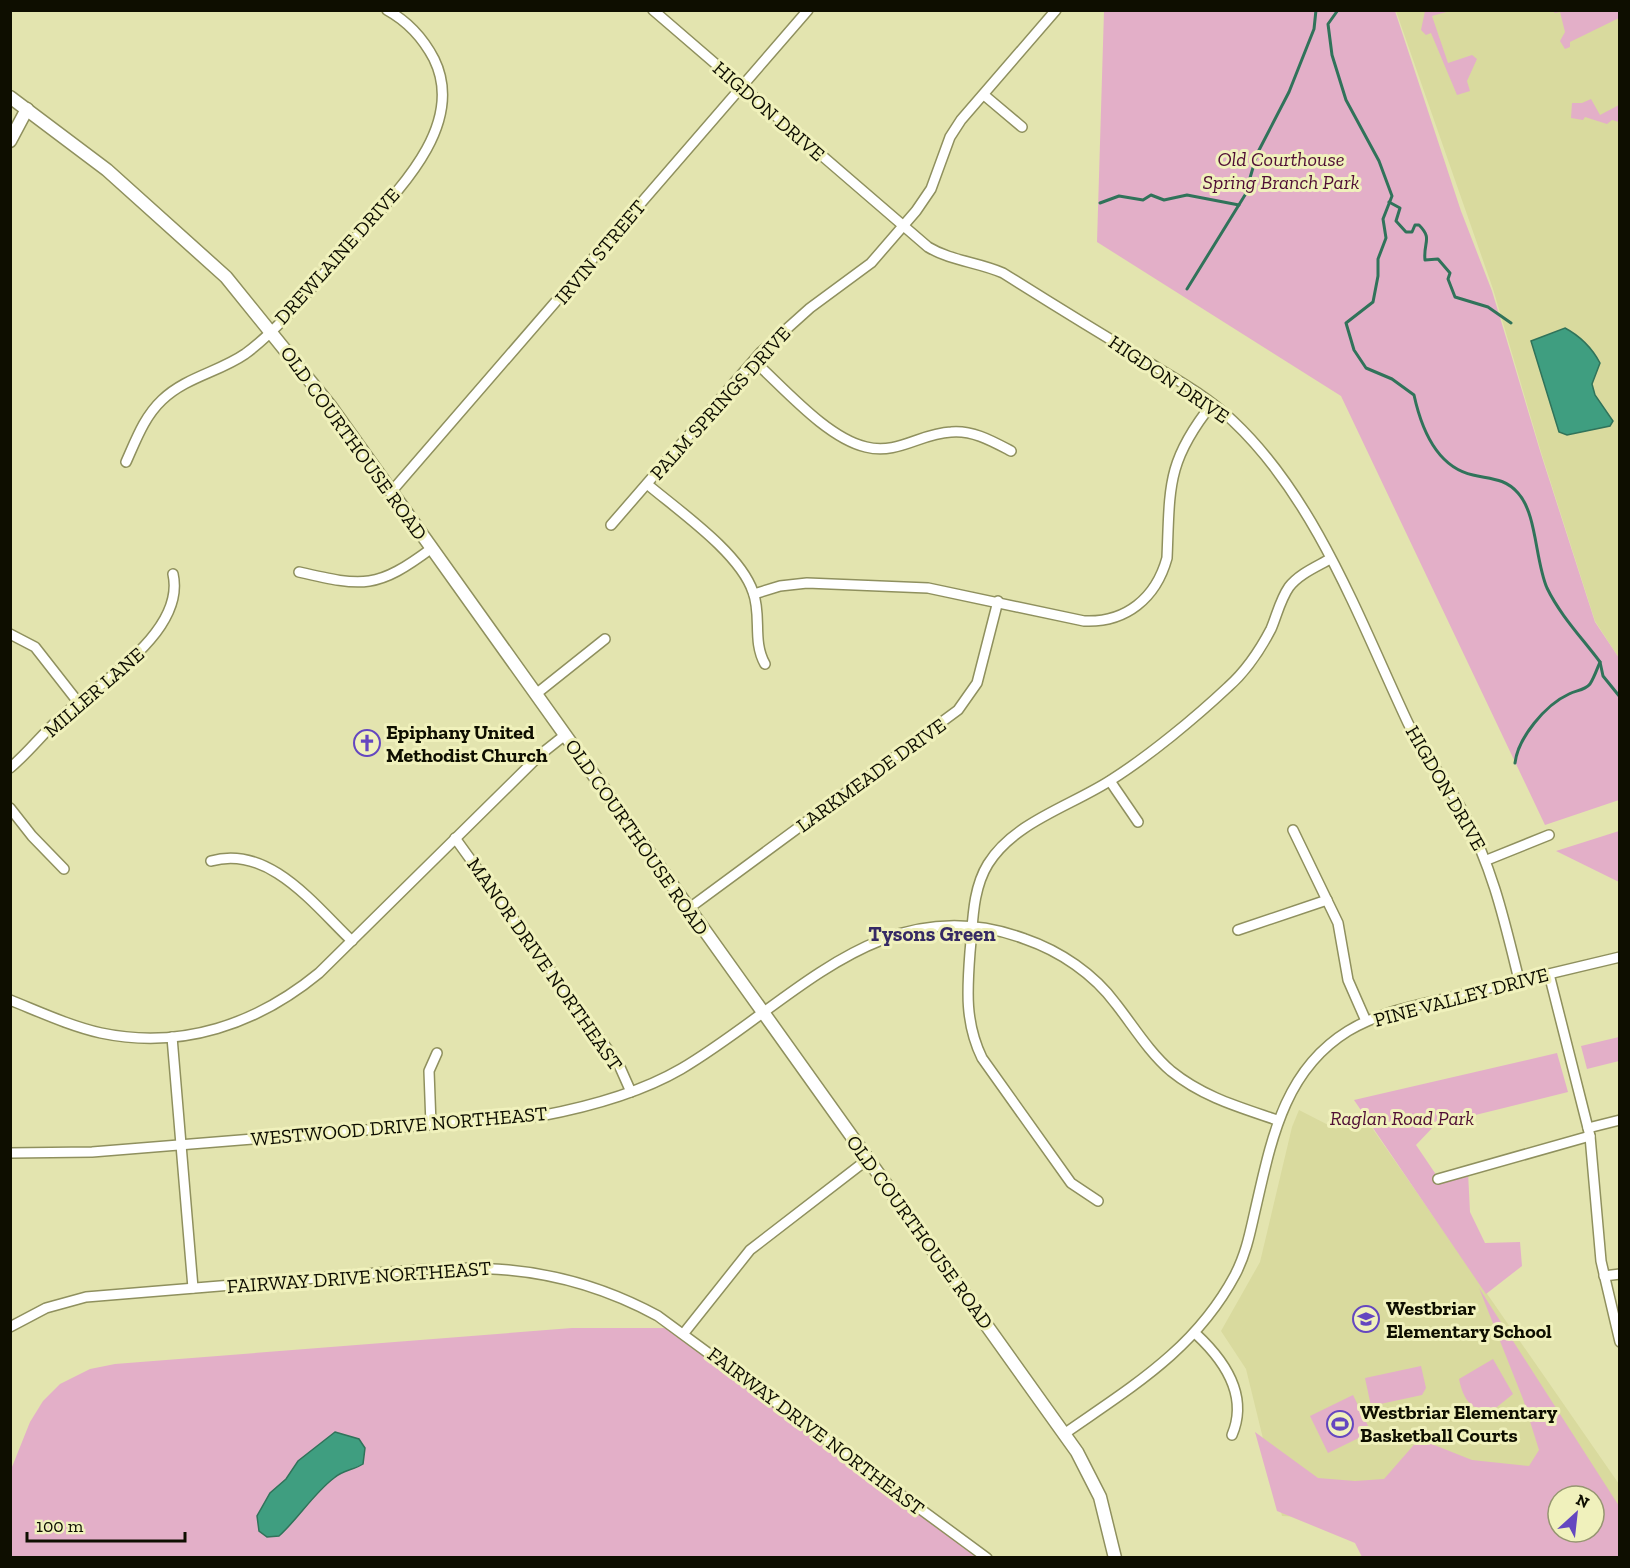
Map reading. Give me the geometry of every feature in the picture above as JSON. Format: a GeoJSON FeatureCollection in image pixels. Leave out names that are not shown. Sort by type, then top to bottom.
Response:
{"type":"FeatureCollection","features":[{"type":"Feature","properties":{"kind":"street","name":"DREWLAINE DRIVE"},"geometry":{"type":"LineString","coordinates":[[126,462],[142,426],[162,400],[190,381],[238,358],[270,330],[297,304],[421,160],[434,136],[441,109],[442,92],[436,63],[421,39],[387,10]]}},
{"type":"Feature","properties":{"kind":"street","name":"HIGDON DRIVE"},"geometry":{"type":"LineString","coordinates":[[653,10],[903,227],[938,253],[1003,273],[1212,404],[1232,420],[1280,471],[1302,504],[1330,559],[1410,727],[1462,810],[1487,860],[1498,893],[1519,980]]}},
{"type":"Feature","properties":{"kind":"street","name":"IRVIN STREET"},"geometry":{"type":"LineString","coordinates":[[391,492],[808,10]]}},
{"type":"Feature","properties":{"kind":"street","name":"PALM SPRINGS DRIVE"},"geometry":{"type":"LineString","coordinates":[[611,525],[754,361],[788,326],[871,262],[903,227],[931,189],[950,137],[1056,10]]}},
{"type":"Feature","properties":{"kind":"street"},"geometry":{"type":"LineString","coordinates":[[984,95],[1022,127]]}},
{"type":"Feature","properties":{"kind":"street","name":"OLD COURTHOUSE ROAD"},"geometry":{"type":"LineString","coordinates":[[10,97],[107,170],[180,233],[226,277],[331,407],[1064,1434],[1100,1497],[1115,1557]]}},
{"type":"Feature","properties":{"kind":"street"},"geometry":{"type":"LineString","coordinates":[[10,141],[27,109]]}},
{"type":"Feature","properties":{"kind":"street"},"geometry":{"type":"LineString","coordinates":[[754,361],[827,426],[855,444],[868,448],[895,449],[936,434],[958,432],[982,436],[1011,451]]}},
{"type":"Feature","properties":{"kind":"street"},"geometry":{"type":"LineString","coordinates":[[754,594],[789,585],[807,584],[900,586],[928,588],[1097,622],[1112,619],[1136,607],[1149,595],[1163,572],[1167,558],[1170,492],[1179,454],[1190,432],[1212,404]]}},
{"type":"Feature","properties":{"kind":"street"},"geometry":{"type":"LineString","coordinates":[[647,484],[743,570],[754,594],[758,614],[757,643],[765,664]]}},
{"type":"Feature","properties":{"kind":"street"},"geometry":{"type":"LineString","coordinates":[[299,572],[338,581],[370,583],[398,572],[432,548]]}},
{"type":"Feature","properties":{"kind":"street"},"geometry":{"type":"LineString","coordinates":[[1098,1201],[1071,1183],[982,1059],[975,1044],[967,1009],[973,928],[980,881],[1000,848],[1014,835],[1110,781],[1233,683],[1260,648],[1289,587],[1298,578],[1330,559]]}},
{"type":"Feature","properties":{"kind":"street","name":"MILLER LANE"},"geometry":{"type":"LineString","coordinates":[[10,768],[78,702],[130,662],[147,645],[172,602],[175,592],[173,574]]}},
{"type":"Feature","properties":{"kind":"street","name":"LARKMEADE DRIVE"},"geometry":{"type":"LineString","coordinates":[[688,909],[958,710],[977,683],[998,602]]}},
{"type":"Feature","properties":{"kind":"street"},"geometry":{"type":"LineString","coordinates":[[10,634],[35,647],[78,702]]}},
{"type":"Feature","properties":{"kind":"street"},"geometry":{"type":"LineString","coordinates":[[536,694],[605,639]]}},
{"type":"Feature","properties":{"kind":"street"},"geometry":{"type":"LineString","coordinates":[[10,1000],[101,1033],[134,1037],[172,1037],[233,1025],[276,1005],[319,973],[541,754],[565,735]]}},
{"type":"Feature","properties":{"kind":"street"},"geometry":{"type":"LineString","coordinates":[[1110,781],[1138,822]]}},
{"type":"Feature","properties":{"kind":"street"},"geometry":{"type":"LineString","coordinates":[[10,808],[32,836],[64,869]]}},
{"type":"Feature","properties":{"kind":"street"},"geometry":{"type":"LineString","coordinates":[[1293,830],[1338,923],[1354,1000],[1366,1022]]}},
{"type":"Feature","properties":{"kind":"street"},"geometry":{"type":"LineString","coordinates":[[1487,860],[1550,835]]}},
{"type":"Feature","properties":{"kind":"street","name":"MANOR DRIVE NORTHEAST"},"geometry":{"type":"LineString","coordinates":[[455,838],[619,1065],[631,1092]]}},
{"type":"Feature","properties":{"kind":"street"},"geometry":{"type":"LineString","coordinates":[[211,861],[233,857],[245,859],[278,874],[352,941]]}},
{"type":"Feature","properties":{"kind":"street"},"geometry":{"type":"LineString","coordinates":[[1238,930],[1327,900]]}},
{"type":"Feature","properties":{"kind":"street","name":"WESTWOOD DRIVE NORTHEAST"},"geometry":{"type":"LineString","coordinates":[[10,1153],[92,1152],[540,1116],[572,1110],[631,1092],[679,1070],[763,1014],[830,965],[868,944],[924,928],[950,925],[1004,932],[1026,939],[1063,957],[1100,986],[1169,1070],[1215,1099],[1277,1120]]}},
{"type":"Feature","properties":{"kind":"street","name":"PINE VALLEY DRIVE"},"geometry":{"type":"LineString","coordinates":[[1064,1434],[1165,1362],[1196,1334],[1226,1292],[1243,1259],[1277,1120],[1290,1091],[1315,1058],[1347,1032],[1386,1013],[1620,957]]}},
{"type":"Feature","properties":{"kind":"street"},"geometry":{"type":"LineString","coordinates":[[1549,974],[1589,1132],[1604,1276],[1620,1341]]}},
{"type":"Feature","properties":{"kind":"street"},"geometry":{"type":"LineString","coordinates":[[172,1037],[193,1288]]}},
{"type":"Feature","properties":{"kind":"street"},"geometry":{"type":"LineString","coordinates":[[431,1125],[429,1071],[437,1053]]}},
{"type":"Feature","properties":{"kind":"street"},"geometry":{"type":"LineString","coordinates":[[1438,1179],[1589,1132],[1620,1120]]}},
{"type":"Feature","properties":{"kind":"street"},"geometry":{"type":"LineString","coordinates":[[684,1333],[750,1250],[868,1159]]}},
{"type":"Feature","properties":{"kind":"street","name":"FAIRWAY DRIVE NORTHEAST"},"geometry":{"type":"LineString","coordinates":[[10,1327],[46,1308],[86,1297],[439,1268],[504,1268],[551,1275],[607,1291],[650,1312],[684,1333],[987,1557]]}},
{"type":"Feature","properties":{"kind":"street"},"geometry":{"type":"LineString","coordinates":[[1604,1276],[1620,1274]]}},
{"type":"Feature","properties":{"kind":"street"},"geometry":{"type":"LineString","coordinates":[[1196,1334],[1216,1352],[1230,1376],[1238,1404],[1232,1435]]}},
{"type":"Feature","properties":{"kind":"shaded area"},"geometry":{"type":"Polygon","coordinates":[[[1396,11],[1619,11],[1619,658],[1595,621],[1541,452],[1493,289],[1396,11]]]}},
{"type":"Feature","properties":{"kind":"shaded area"},"geometry":{"type":"Polygon","coordinates":[[[1565,328],[1585,343],[1600,363],[1592,384],[1595,395],[1613,421],[1610,426],[1567,435],[1559,432],[1531,341],[1565,328]]]}},
{"type":"Feature","properties":{"kind":"shaded area","name":"Westbriar Elementary School"},"geometry":{"type":"Polygon","coordinates":[[[1299,1110],[1336,1129],[1361,1112],[1619,1484],[1619,1531],[1606,1513],[1606,1484],[1546,1484],[1546,1528],[1282,1516],[1246,1369],[1221,1331],[1260,1262],[1292,1127],[1299,1110]]]}},
{"type":"Feature","properties":{"kind":"shaded area"},"geometry":{"type":"Polygon","coordinates":[[[335,1432],[359,1439],[365,1448],[363,1464],[337,1475],[279,1536],[267,1537],[259,1531],[257,1516],[270,1493],[286,1479],[298,1461],[335,1432]]]}},
{"type":"Feature","properties":{"kind":"green space"},"geometry":{"type":"Polygon","coordinates":[[[1552,10],[1619,11],[1619,18],[1570,42],[1570,47],[1565,49],[1560,41],[1565,32],[1560,12],[1555,13],[1552,10]]]}},
{"type":"Feature","properties":{"kind":"green space","name":"Old Courthouse Spring Branch Park"},"geometry":{"type":"Polygon","coordinates":[[[1104,11],[1395,11],[1461,211],[1492,291],[1595,622],[1619,658],[1619,800],[1545,825],[1341,396],[1097,242],[1104,11]]]}},
{"type":"Feature","properties":{"kind":"green space"},"geometry":{"type":"Polygon","coordinates":[[[1425,11],[1450,11],[1432,16],[1448,63],[1472,55],[1477,59],[1467,81],[1470,91],[1457,95],[1431,33],[1426,35],[1421,30],[1425,11]]]}},
{"type":"Feature","properties":{"kind":"green space"},"geometry":{"type":"Polygon","coordinates":[[[1591,99],[1600,115],[1619,105],[1619,122],[1612,120],[1607,124],[1585,117],[1583,120],[1571,118],[1572,103],[1582,103],[1591,99]]]}},
{"type":"Feature","properties":{"kind":"green space"},"geometry":{"type":"Polygon","coordinates":[[[1619,831],[1619,882],[1556,851],[1619,831]]]}},
{"type":"Feature","properties":{"kind":"green space"},"geometry":{"type":"Polygon","coordinates":[[[1619,1037],[1619,1061],[1587,1069],[1581,1046],[1619,1037]]]}},
{"type":"Feature","properties":{"kind":"green space","name":"Raglan Road Park"},"geometry":{"type":"Polygon","coordinates":[[[1557,1053],[1568,1092],[1435,1125],[1416,1145],[1439,1179],[1468,1172],[1470,1212],[1485,1243],[1520,1242],[1522,1266],[1486,1294],[1354,1100],[1557,1053]]]}},
{"type":"Feature","properties":{"kind":"green space"},"geometry":{"type":"Polygon","coordinates":[[[1479,1288],[1605,1484],[1546,1484],[1546,1544],[1606,1544],[1606,1486],[1619,1506],[1619,1557],[1362,1557],[1355,1543],[1277,1511],[1255,1432],[1318,1478],[1355,1481],[1384,1479],[1419,1439],[1472,1460],[1529,1466],[1539,1450],[1523,1399],[1479,1288]]]}},
{"type":"Feature","properties":{"kind":"green space"},"geometry":{"type":"Polygon","coordinates":[[[572,1328],[676,1328],[987,1557],[11,1557],[10,1472],[30,1422],[43,1401],[60,1384],[90,1369],[115,1364],[572,1328]]]}},
{"type":"Feature","properties":{"kind":"green space"},"geometry":{"type":"Polygon","coordinates":[[[1493,1359],[1513,1394],[1492,1411],[1478,1409],[1465,1397],[1459,1379],[1493,1359]]]}},
{"type":"Feature","properties":{"kind":"green space"},"geometry":{"type":"Polygon","coordinates":[[[1421,1366],[1426,1388],[1422,1395],[1371,1406],[1365,1378],[1421,1366]]]}},
{"type":"Feature","properties":{"kind":"green space","name":"Westbriar Elementary Basketball Courts"},"geometry":{"type":"Polygon","coordinates":[[[1353,1395],[1371,1432],[1328,1453],[1310,1416],[1353,1395]]]}},
{"type":"Feature","properties":{"kind":"waterway"},"geometry":{"type":"LineString","coordinates":[[1187,289],[1245,195],[1257,154],[1289,92],[1314,29],[1316,10]]}},
{"type":"Feature","properties":{"kind":"waterway"},"geometry":{"type":"LineString","coordinates":[[1338,10],[1328,24],[1332,55],[1346,100],[1379,161],[1392,196],[1383,219],[1386,238],[1378,259],[1378,276],[1373,302],[1346,323],[1354,350],[1366,368],[1392,379],[1414,395],[1421,420],[1432,444],[1449,464],[1460,471],[1508,484],[1518,493],[1529,513],[1547,588],[1565,617],[1600,662],[1603,676],[1620,697]]}},
{"type":"Feature","properties":{"kind":"waterway"},"geometry":{"type":"LineString","coordinates":[[1100,203],[1119,196],[1143,200],[1151,195],[1164,200],[1187,195],[1239,205]]}},
{"type":"Feature","properties":{"kind":"waterway"},"geometry":{"type":"LineString","coordinates":[[1389,202],[1400,208],[1396,221],[1406,232],[1412,232],[1415,225],[1419,225],[1426,234],[1425,260],[1438,259],[1450,273],[1448,279],[1455,297],[1488,307],[1511,323]]}},
{"type":"Feature","properties":{"kind":"waterway"},"geometry":{"type":"LineString","coordinates":[[1515,763],[1521,743],[1534,723],[1560,699],[1588,686],[1600,662]]}},
{"type":"Feature","properties":{"kind":"place","name":"Epiphany United Methodist Church"},"geometry":{"type":"Point","coordinates":[367,743]}},
{"type":"Feature","properties":{"kind":"place","name":"Westbriar Elementary School"},"geometry":{"type":"Point","coordinates":[1366,1319]}},
{"type":"Feature","properties":{"kind":"place","name":"Westbriar Elementary Basketball Courts"},"geometry":{"type":"Point","coordinates":[1340,1424]}},
{"type":"Feature","properties":{"kind":"district","name":"Tysons Green"},"geometry":{"type":"Point","coordinates":[932,933]}}]}
